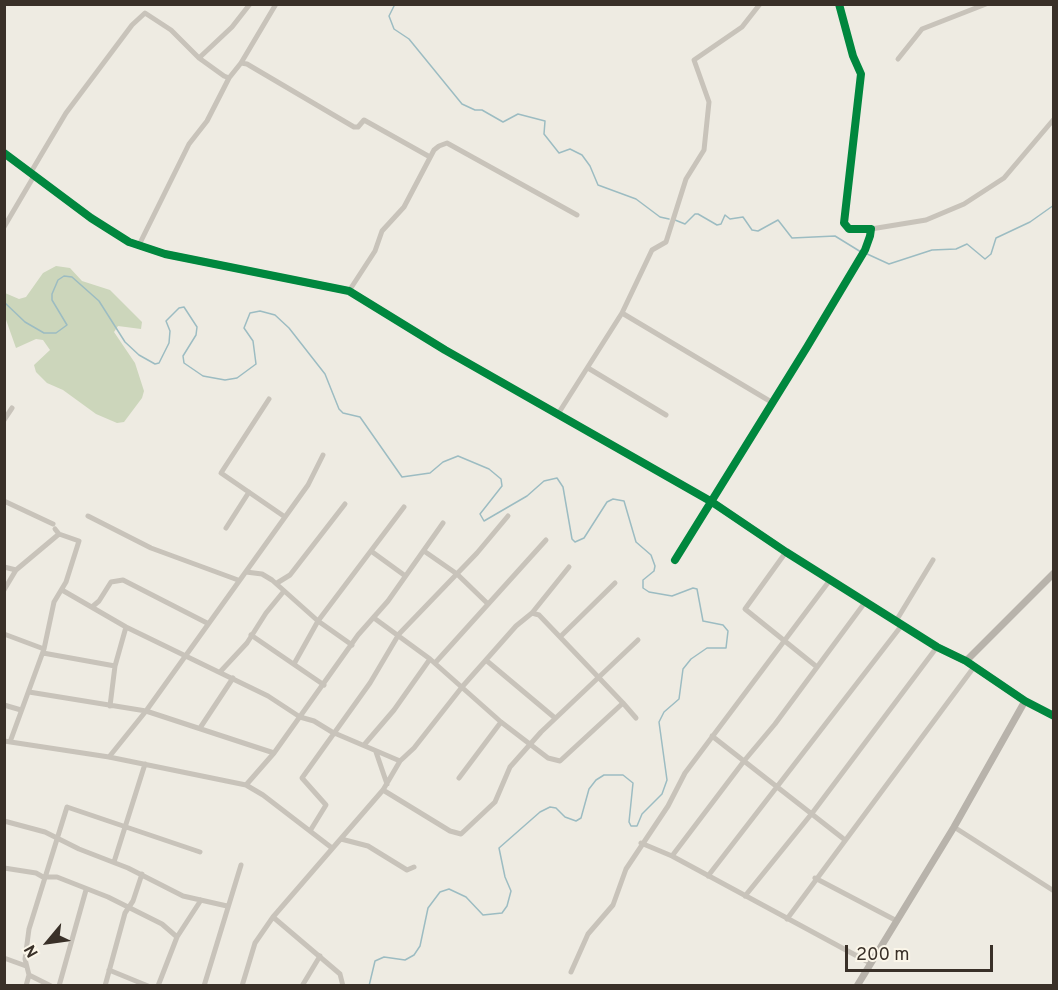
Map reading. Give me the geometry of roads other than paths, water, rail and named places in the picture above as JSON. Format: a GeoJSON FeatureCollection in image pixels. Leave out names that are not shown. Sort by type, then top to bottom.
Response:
{"type":"FeatureCollection","features":[{"type":"Feature","properties":{"kind":"street"},"geometry":{"type":"LineString","coordinates":[[199,58],[232,27],[250,4]]}},
{"type":"Feature","properties":{"kind":"street"},"geometry":{"type":"LineString","coordinates":[[139,245],[189,144],[207,122],[229,78],[242,63],[276,4]]}},
{"type":"Feature","properties":{"kind":"street"},"geometry":{"type":"LineString","coordinates":[[558,414],[622,313],[652,250],[666,242],[686,180],[705,147],[708,98],[693,65],[694,60],[742,27],[759,4]]}},
{"type":"Feature","properties":{"kind":"street"},"geometry":{"type":"LineString","coordinates":[[839,4],[853,56],[861,74],[844,223],[849,229],[871,229],[926,220],[964,204],[1004,178],[1053,119]]}},
{"type":"Feature","properties":{"kind":"street"},"geometry":{"type":"LineString","coordinates":[[898,59],[922,29],[986,4]]}},
{"type":"Feature","properties":{"kind":"street"},"geometry":{"type":"LineString","coordinates":[[4,227],[66,113],[132,25],[145,13],[171,30],[199,58],[229,78]]}},
{"type":"Feature","properties":{"kind":"street"},"geometry":{"type":"LineString","coordinates":[[242,63],[354,127],[358,128],[364,120],[430,157]]}},
{"type":"Feature","properties":{"kind":"street"},"geometry":{"type":"LineString","coordinates":[[349,291],[375,251],[384,229],[404,207],[430,157],[439,146],[447,143],[577,215]]}},
{"type":"Feature","properties":{"kind":"street"},"geometry":{"type":"LineString","coordinates":[[4,153],[92,218],[129,242],[165,254],[349,291],[712,502],[830,580],[1053,716]]}},
{"type":"Feature","properties":{"kind":"street"},"geometry":{"type":"LineString","coordinates":[[675,560],[865,250],[871,229]]}},
{"type":"Feature","properties":{"kind":"street"},"geometry":{"type":"LineString","coordinates":[[622,313],[773,403]]}},
{"type":"Feature","properties":{"kind":"street"},"geometry":{"type":"LineString","coordinates":[[588,368],[666,415]]}},
{"type":"Feature","properties":{"kind":"street"},"geometry":{"type":"LineString","coordinates":[[269,399],[221,472],[285,517]]}},
{"type":"Feature","properties":{"kind":"street"},"geometry":{"type":"LineString","coordinates":[[4,420],[12,408]]}},
{"type":"Feature","properties":{"kind":"street"},"geometry":{"type":"LineString","coordinates":[[109,757],[146,711],[308,485],[323,455]]}},
{"type":"Feature","properties":{"kind":"street"},"geometry":{"type":"LineString","coordinates":[[226,528],[249,492]]}},
{"type":"Feature","properties":{"kind":"street"},"geometry":{"type":"LineString","coordinates":[[4,501],[79,541],[62,590],[54,602],[43,651],[29,692],[7,742],[109,757],[246,785],[332,848]]}},
{"type":"Feature","properties":{"kind":"street"},"geometry":{"type":"LineString","coordinates":[[277,583],[290,575],[345,504]]}},
{"type":"Feature","properties":{"kind":"street"},"geometry":{"type":"LineString","coordinates":[[294,664],[318,621],[404,507]]}},
{"type":"Feature","properties":{"kind":"street"},"geometry":{"type":"LineString","coordinates":[[88,516],[151,548],[238,580]]}},
{"type":"Feature","properties":{"kind":"street"},"geometry":{"type":"LineString","coordinates":[[310,831],[326,805],[302,778],[332,732],[370,683],[399,634],[457,574],[508,516]]}},
{"type":"Feature","properties":{"kind":"street"},"geometry":{"type":"LineString","coordinates":[[246,785],[274,753],[443,523]]}},
{"type":"Feature","properties":{"kind":"street"},"geometry":{"type":"LineString","coordinates":[[4,590],[16,570],[56,529]]}},
{"type":"Feature","properties":{"kind":"street"},"geometry":{"type":"LineString","coordinates":[[364,745],[433,661],[480,615],[487,603],[546,540]]}},
{"type":"Feature","properties":{"kind":"street"},"geometry":{"type":"LineString","coordinates":[[371,551],[404,575]]}},
{"type":"Feature","properties":{"kind":"street"},"geometry":{"type":"LineString","coordinates":[[424,551],[457,574],[487,603]]}},
{"type":"Feature","properties":{"kind":"street"},"geometry":{"type":"LineString","coordinates":[[786,552],[745,609],[817,667]]}},
{"type":"Feature","properties":{"kind":"street"},"geometry":{"type":"LineString","coordinates":[[708,876],[779,787],[899,623],[933,560]]}},
{"type":"Feature","properties":{"kind":"street"},"geometry":{"type":"LineString","coordinates":[[4,567],[16,570]]}},
{"type":"Feature","properties":{"kind":"street"},"geometry":{"type":"LineString","coordinates":[[242,986],[255,943],[273,917],[383,790],[400,761],[462,687],[516,626],[532,613],[569,567]]}},
{"type":"Feature","properties":{"kind":"street"},"geometry":{"type":"LineString","coordinates":[[246,572],[262,574],[277,583],[318,621],[352,645]]}},
{"type":"Feature","properties":{"kind":"street"},"geometry":{"type":"LineString","coordinates":[[966,662],[1053,573]]}},
{"type":"Feature","properties":{"kind":"street"},"geometry":{"type":"LineString","coordinates":[[92,607],[99,601],[111,582],[123,580],[207,623]]}},
{"type":"Feature","properties":{"kind":"street"},"geometry":{"type":"LineString","coordinates":[[571,972],[588,934],[613,904],[626,869],[641,843],[712,736],[830,580]]}},
{"type":"Feature","properties":{"kind":"street"},"geometry":{"type":"LineString","coordinates":[[560,637],[615,583]]}},
{"type":"Feature","properties":{"kind":"street"},"geometry":{"type":"LineString","coordinates":[[62,590],[126,627],[233,678],[300,717],[314,721],[332,732],[400,761]]}},
{"type":"Feature","properties":{"kind":"street"},"geometry":{"type":"LineString","coordinates":[[220,672],[284,591]]}},
{"type":"Feature","properties":{"kind":"street"},"geometry":{"type":"LineString","coordinates":[[672,856],[775,724],[866,601]]}},
{"type":"Feature","properties":{"kind":"street"},"geometry":{"type":"LineString","coordinates":[[532,613],[539,615],[636,718]]}},
{"type":"Feature","properties":{"kind":"street"},"geometry":{"type":"LineString","coordinates":[[374,618],[433,661],[501,722],[548,758],[560,761],[623,703]]}},
{"type":"Feature","properties":{"kind":"street"},"geometry":{"type":"LineString","coordinates":[[110,706],[115,666],[126,627]]}},
{"type":"Feature","properties":{"kind":"street"},"geometry":{"type":"LineString","coordinates":[[4,634],[43,651],[115,666]]}},
{"type":"Feature","properties":{"kind":"street"},"geometry":{"type":"LineString","coordinates":[[251,635],[324,685]]}},
{"type":"Feature","properties":{"kind":"street"},"geometry":{"type":"LineString","coordinates":[[383,790],[450,831],[461,834],[495,802],[510,767],[531,743],[638,640]]}},
{"type":"Feature","properties":{"kind":"street"},"geometry":{"type":"LineString","coordinates":[[745,896],[813,812],[937,647]]}},
{"type":"Feature","properties":{"kind":"street"},"geometry":{"type":"LineString","coordinates":[[487,661],[555,718]]}},
{"type":"Feature","properties":{"kind":"street"},"geometry":{"type":"LineString","coordinates":[[787,919],[815,878],[974,667]]}},
{"type":"Feature","properties":{"kind":"street"},"geometry":{"type":"LineString","coordinates":[[200,728],[233,678]]}},
{"type":"Feature","properties":{"kind":"street"},"geometry":{"type":"LineString","coordinates":[[29,692],[146,711],[200,728],[240,744],[274,753]]}},
{"type":"Feature","properties":{"kind":"street"},"geometry":{"type":"LineString","coordinates":[[857,986],[954,827],[1025,701]]}},
{"type":"Feature","properties":{"kind":"street"},"geometry":{"type":"LineString","coordinates":[[4,705],[21,710]]}},
{"type":"Feature","properties":{"kind":"street"},"geometry":{"type":"LineString","coordinates":[[459,778],[501,722]]}},
{"type":"Feature","properties":{"kind":"street"},"geometry":{"type":"LineString","coordinates":[[712,736],[813,812],[845,840]]}},
{"type":"Feature","properties":{"kind":"street"},"geometry":{"type":"LineString","coordinates":[[376,752],[387,784]]}},
{"type":"Feature","properties":{"kind":"street"},"geometry":{"type":"LineString","coordinates":[[114,862],[145,764]]}},
{"type":"Feature","properties":{"kind":"street"},"geometry":{"type":"LineString","coordinates":[[26,986],[29,975],[26,966],[28,929],[43,877],[49,872],[56,837],[68,807],[200,852]]}},
{"type":"Feature","properties":{"kind":"street"},"geometry":{"type":"LineString","coordinates":[[4,821],[56,837],[79,849],[142,874],[183,896],[227,906]]}},
{"type":"Feature","properties":{"kind":"street"},"geometry":{"type":"LineString","coordinates":[[954,827],[1053,891]]}},
{"type":"Feature","properties":{"kind":"street"},"geometry":{"type":"LineString","coordinates":[[341,839],[368,846],[407,870],[414,867]]}},
{"type":"Feature","properties":{"kind":"street"},"geometry":{"type":"LineString","coordinates":[[641,843],[672,856],[870,963]]}},
{"type":"Feature","properties":{"kind":"street"},"geometry":{"type":"LineString","coordinates":[[204,986],[241,865]]}},
{"type":"Feature","properties":{"kind":"street"},"geometry":{"type":"LineString","coordinates":[[4,868],[36,873],[43,877],[57,877],[129,906],[162,924],[177,937]]}},
{"type":"Feature","properties":{"kind":"street"},"geometry":{"type":"LineString","coordinates":[[105,986],[129,906],[142,874]]}},
{"type":"Feature","properties":{"kind":"street"},"geometry":{"type":"LineString","coordinates":[[815,878],[897,921]]}},
{"type":"Feature","properties":{"kind":"street"},"geometry":{"type":"LineString","coordinates":[[59,986],[86,890]]}},
{"type":"Feature","properties":{"kind":"street"},"geometry":{"type":"LineString","coordinates":[[158,986],[177,937],[201,900]]}},
{"type":"Feature","properties":{"kind":"street"},"geometry":{"type":"LineString","coordinates":[[273,917],[340,974],[343,986]]}},
{"type":"Feature","properties":{"kind":"street"},"geometry":{"type":"LineString","coordinates":[[302,986],[320,956]]}},
{"type":"Feature","properties":{"kind":"street"},"geometry":{"type":"LineString","coordinates":[[4,958],[26,966]]}},
{"type":"Feature","properties":{"kind":"street"},"geometry":{"type":"LineString","coordinates":[[109,970],[148,986]]}},
{"type":"Feature","properties":{"kind":"street"},"geometry":{"type":"LineString","coordinates":[[29,975],[51,986]]}},
{"type":"Feature","properties":{"kind":"waterway"},"geometry":{"type":"LineString","coordinates":[[395,4],[389,16],[394,29],[409,39],[462,104],[475,110],[482,110],[503,122],[518,114],[545,121],[544,134],[559,153],[570,149],[582,155],[590,166],[598,185],[636,199],[660,217],[669,219]]}},
{"type":"Feature","properties":{"kind":"waterway"},"geometry":{"type":"LineString","coordinates":[[865,253],[889,264],[932,250],[956,249],[967,244],[985,259],[991,254],[996,238],[1030,222],[1054,205]]}},
{"type":"Feature","properties":{"kind":"waterway"},"geometry":{"type":"LineString","coordinates":[[675,220],[685,224],[695,214],[698,214],[717,225],[721,224],[725,215],[730,219],[743,217],[752,230],[758,231],[778,220],[792,238],[835,236],[861,252]]}},
{"type":"Feature","properties":{"kind":"waterway"},"geometry":{"type":"LineString","coordinates":[[4,302],[25,322],[44,333],[56,333],[67,325],[52,300],[52,294],[58,280],[64,276],[72,277],[99,301],[125,342],[139,355],[155,364],[159,363],[169,343],[170,331],[166,321],[179,308],[184,307],[197,327],[196,335],[183,356],[184,363],[203,376],[225,380],[237,378],[256,364],[253,341],[244,328],[250,313],[260,311],[275,315],[289,328],[325,374],[339,409],[343,413],[360,417],[402,477],[430,473],[443,462],[458,456],[489,469],[501,479],[502,486],[480,514],[484,521],[527,496],[544,481],[557,478],[563,487],[572,539],[575,542],[584,538],[607,502],[613,499],[624,501],[636,542],[651,555],[655,566],[654,571],[643,580],[643,588],[649,592],[672,596],[693,588],[697,589],[703,621],[723,625],[728,631],[726,648],[707,648],[691,659],[683,669],[679,699],[664,712],[659,722],[667,780],[662,794],[642,814],[637,826],[631,826],[629,822],[633,783],[623,775],[604,775],[596,780],[589,789],[581,818],[576,821],[565,817],[556,808],[550,807],[540,812],[499,848],[505,877],[511,891],[507,906],[502,913],[483,915],[466,897],[449,889],[440,892],[428,908],[420,946],[414,955],[405,960],[384,957],[375,961],[369,986]]}}]}
